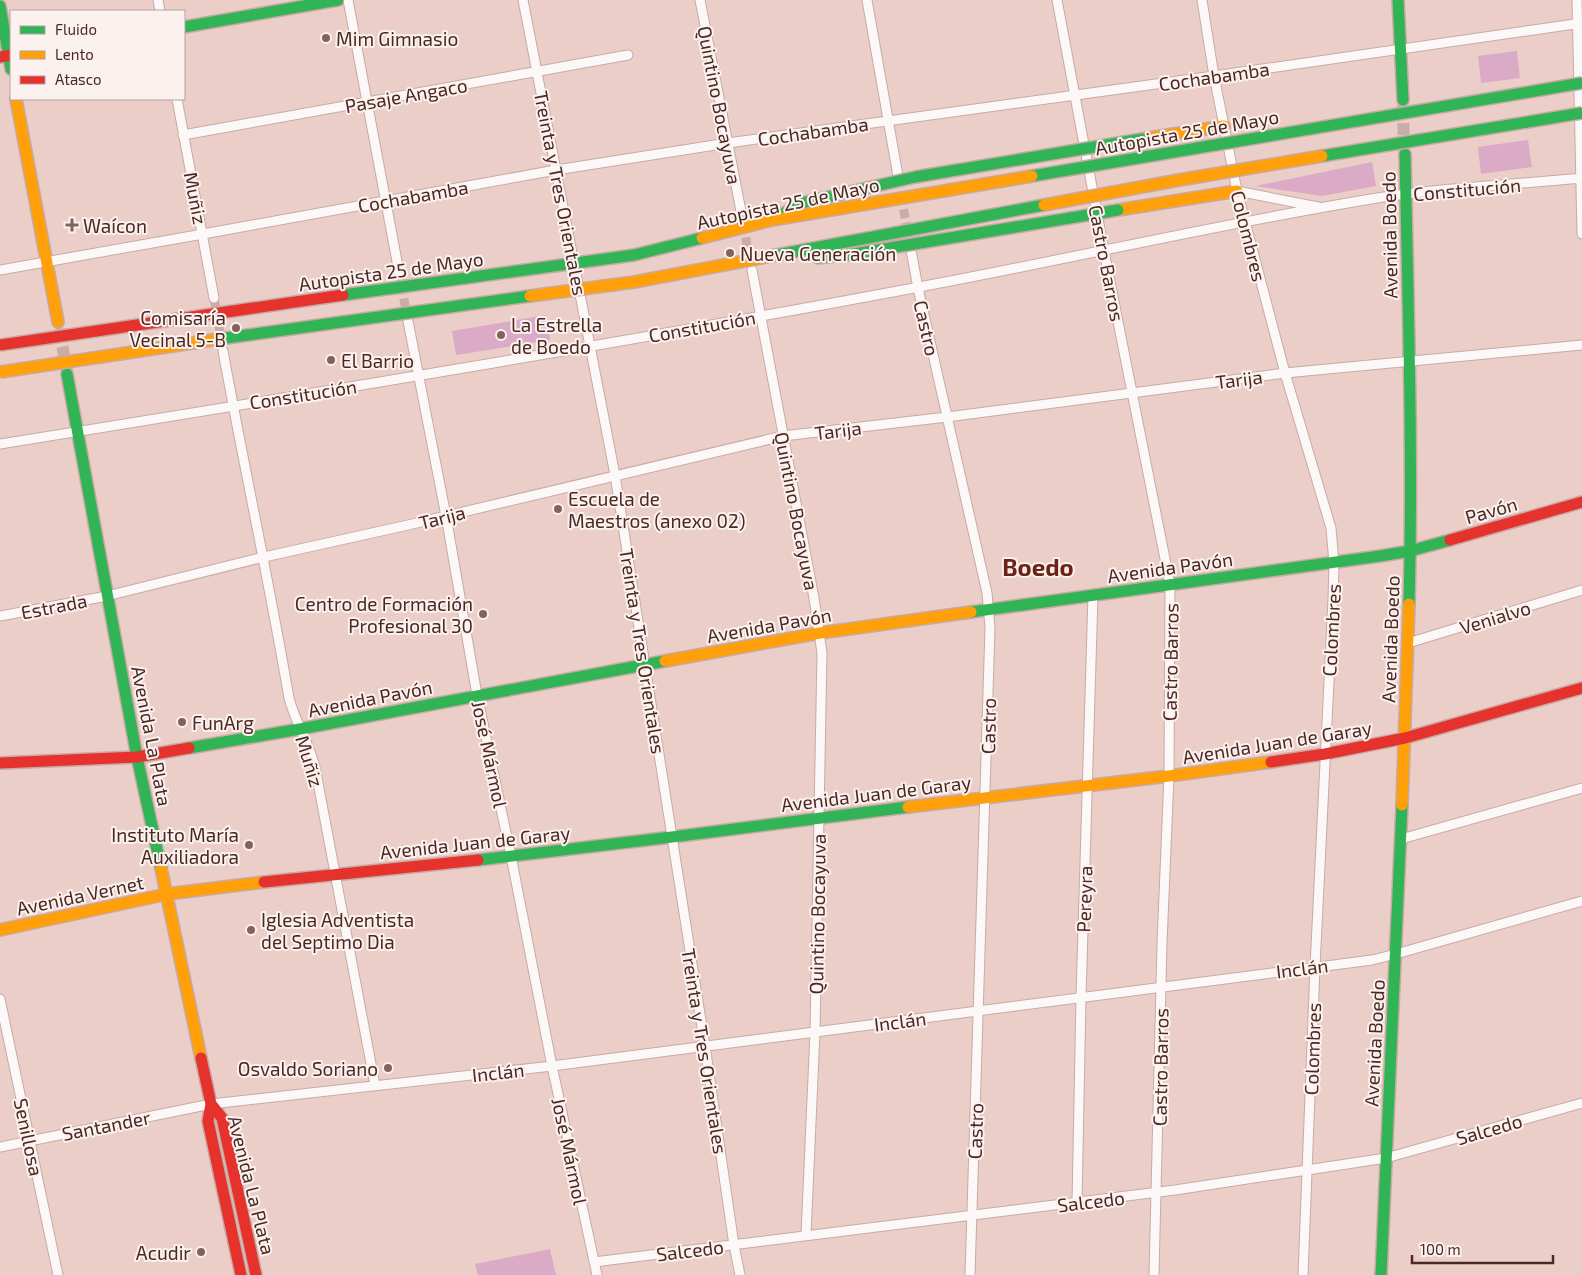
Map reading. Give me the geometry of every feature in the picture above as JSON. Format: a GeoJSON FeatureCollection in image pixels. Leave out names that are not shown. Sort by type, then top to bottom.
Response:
{"type":"FeatureCollection","features":[{"type":"Feature","properties":{"kind":"main road"},"geometry":{"type":"LineString","coordinates":[[185,27],[338,0]]}},
{"type":"Feature","properties":{"kind":"main road"},"geometry":{"type":"LineString","coordinates":[[1398,0],[1403,100]]}},
{"type":"Feature","properties":{"kind":"main road"},"geometry":{"type":"LineString","coordinates":[[0,6],[7,56]]}},
{"type":"Feature","properties":{"kind":"main road","name":"Autopista 25 de Mayo"},"geometry":{"type":"LineString","coordinates":[[0,345],[634,255],[772,220],[1582,84]]}},
{"type":"Feature","properties":{"kind":"main road"},"geometry":{"type":"LineString","coordinates":[[16,100],[58,322]]}},
{"type":"Feature","properties":{"kind":"main road"},"geometry":{"type":"LineString","coordinates":[[0,372],[221,339],[634,282],[1179,180],[1582,113]]}},
{"type":"Feature","properties":{"kind":"main road"},"geometry":{"type":"LineString","coordinates":[[772,220],[802,203],[915,177],[1224,126]]}},
{"type":"Feature","properties":{"kind":"main road","name":"Avenida Boedo"},"geometry":{"type":"LineString","coordinates":[[1381,1275],[1401,839],[1410,551],[1409,360],[1404,154]]}},
{"type":"Feature","properties":{"kind":"main road"},"geometry":{"type":"LineString","coordinates":[[687,273],[854,254],[1237,191]]}},
{"type":"Feature","properties":{"kind":"main road","name":"Avenida La Plata"},"geometry":{"type":"LineString","coordinates":[[67,374],[137,757],[168,894],[211,1104],[208,1121],[241,1275]]}},
{"type":"Feature","properties":{"kind":"main road","name":"Pavón"},"geometry":{"type":"LineString","coordinates":[[1410,551],[1582,502]]}},
{"type":"Feature","properties":{"kind":"main road","name":"Avenida Pavón"},"geometry":{"type":"LineString","coordinates":[[0,763],[137,757],[300,729],[820,633],[1410,551]]}},
{"type":"Feature","properties":{"kind":"main road","name":"Avenida Juan de Garay"},"geometry":{"type":"LineString","coordinates":[[168,894],[672,837],[1169,776],[1325,754],[1405,738],[1582,688]]}},
{"type":"Feature","properties":{"kind":"main road","name":"Avenida Vernet"},"geometry":{"type":"LineString","coordinates":[[0,930],[168,894]]}},
{"type":"Feature","properties":{"kind":"main road","name":"Avenida La Plata"},"geometry":{"type":"LineString","coordinates":[[211,1104],[222,1118],[256,1275]]}},
{"type":"Feature","properties":{"kind":"street"},"geometry":{"type":"LineString","coordinates":[[348,0],[399,272]]}},
{"type":"Feature","properties":{"kind":"street","name":"Treinta y Tres Orientales"},"geometry":{"type":"LineString","coordinates":[[523,0],[615,475],[740,1275]]}},
{"type":"Feature","properties":{"kind":"street","name":"Quintino Bocayuva"},"geometry":{"type":"LineString","coordinates":[[700,0],[741,211]]}},
{"type":"Feature","properties":{"kind":"street"},"geometry":{"type":"LineString","coordinates":[[867,0],[898,176]]}},
{"type":"Feature","properties":{"kind":"street","name":"Castro Barros"},"geometry":{"type":"LineString","coordinates":[[1057,0],[1104,251],[1170,584],[1169,776],[1154,1275]]}},
{"type":"Feature","properties":{"kind":"street","name":"Colombres"},"geometry":{"type":"LineString","coordinates":[[1202,0],[1214,76],[1237,191],[1285,373],[1331,528],[1334,563],[1303,1275]]}},
{"type":"Feature","properties":{"kind":"street"},"geometry":{"type":"LineString","coordinates":[[1577,0],[1580,24],[1582,234]]}},
{"type":"Feature","properties":{"kind":"street","name":"Cochabamba"},"geometry":{"type":"LineString","coordinates":[[0,270],[556,170],[728,143],[1580,24]]}},
{"type":"Feature","properties":{"kind":"street","name":"Pasaje Angaco"},"geometry":{"type":"LineString","coordinates":[[183,135],[628,55]]}},
{"type":"Feature","properties":{"kind":"street","name":"Muñiz"},"geometry":{"type":"LineString","coordinates":[[176,100],[214,298]]}},
{"type":"Feature","properties":{"kind":"street","name":"Constitución"},"geometry":{"type":"LineString","coordinates":[[0,444],[590,346],[918,288],[1245,222],[1366,200],[1406,194],[1581,178]]}},
{"type":"Feature","properties":{"kind":"street","name":"Constitución"},"geometry":{"type":"LineString","coordinates":[[1237,191],[1324,208]]}},
{"type":"Feature","properties":{"kind":"street","name":"Castro"},"geometry":{"type":"LineString","coordinates":[[910,245],[990,610],[986,797],[970,1275]]}},
{"type":"Feature","properties":{"kind":"street","name":"Quintino Bocayuva"},"geometry":{"type":"LineString","coordinates":[[752,270],[820,633],[822,653],[815,1032],[806,1234]]}},
{"type":"Feature","properties":{"kind":"street","name":"José Mármol"},"geometry":{"type":"LineString","coordinates":[[408,321],[446,516],[477,695],[552,1066],[597,1275]]}},
{"type":"Feature","properties":{"kind":"street","name":"Tarija"},"geometry":{"type":"LineString","coordinates":[[107,596],[264,557],[783,436],[947,417],[1285,373],[1582,345]]}},
{"type":"Feature","properties":{"kind":"street","name":"Muñiz"},"geometry":{"type":"LineString","coordinates":[[223,351],[264,557],[289,698],[294,716],[316,767],[375,1085]]}},
{"type":"Feature","properties":{"kind":"street","name":"Venialvo"},"geometry":{"type":"LineString","coordinates":[[1408,643],[1582,590]]}},
{"type":"Feature","properties":{"kind":"street","name":"Pereyra"},"geometry":{"type":"LineString","coordinates":[[1077,1203],[1093,595]]}},
{"type":"Feature","properties":{"kind":"street","name":"Estrada"},"geometry":{"type":"LineString","coordinates":[[0,616],[107,596]]}},
{"type":"Feature","properties":{"kind":"street"},"geometry":{"type":"LineString","coordinates":[[1401,839],[1582,788]]}},
{"type":"Feature","properties":{"kind":"street","name":"Inclán"},"geometry":{"type":"LineString","coordinates":[[211,1104],[552,1066],[1372,960],[1582,901]]}},
{"type":"Feature","properties":{"kind":"street","name":"Senillosa"},"geometry":{"type":"LineString","coordinates":[[0,999],[58,1275]]}},
{"type":"Feature","properties":{"kind":"street","name":"Salcedo"},"geometry":{"type":"LineString","coordinates":[[594,1262],[806,1234],[1077,1203],[1307,1171],[1386,1158],[1582,1103]]}},
{"type":"Feature","properties":{"kind":"street","name":"Santander"},"geometry":{"type":"LineString","coordinates":[[0,1147],[211,1104]]}},
{"type":"Feature","properties":{"kind":"shaded area"},"geometry":{"type":"Polygon","coordinates":[[[1517,51],[1520,78],[1481,83],[1478,56],[1517,51]]]}},
{"type":"Feature","properties":{"kind":"shaded area"},"geometry":{"type":"Polygon","coordinates":[[[1528,140],[1532,167],[1481,174],[1478,147],[1528,140]]]}},
{"type":"Feature","properties":{"kind":"shaded area"},"geometry":{"type":"Polygon","coordinates":[[[1372,162],[1376,186],[1322,196],[1255,186],[1372,162]]]}},
{"type":"Feature","properties":{"kind":"shaded area","name":"La Estrella de Boedo"},"geometry":{"type":"Polygon","coordinates":[[[546,315],[550,340],[456,355],[452,331],[546,315]]]}},
{"type":"Feature","properties":{"kind":"shaded area"},"geometry":{"type":"Polygon","coordinates":[[[550,1249],[556,1275],[478,1275],[475,1264],[550,1249]]]}},
{"type":"Feature","properties":{"kind":"tunnel"},"geometry":{"type":"LineString","coordinates":[[1403,105],[1404,150]]}},
{"type":"Feature","properties":{"kind":"tunnel"},"geometry":{"type":"LineString","coordinates":[[901,196],[908,233]]}},
{"type":"Feature","properties":{"kind":"tunnel"},"geometry":{"type":"LineString","coordinates":[[741,211],[750,262]]}},
{"type":"Feature","properties":{"kind":"tunnel"},"geometry":{"type":"LineString","coordinates":[[399,272],[407,316]]}},
{"type":"Feature","properties":{"kind":"tunnel"},"geometry":{"type":"LineString","coordinates":[[214,298],[222,343]]}},
{"type":"Feature","properties":{"kind":"tunnel"},"geometry":{"type":"LineString","coordinates":[[59,329],[67,371]]}},
{"type":"Feature","properties":{"kind":"traffic: fast"},"geometry":{"type":"LineString","coordinates":[[185,27],[338,0]]}},
{"type":"Feature","properties":{"kind":"traffic: fast"},"geometry":{"type":"LineString","coordinates":[[1398,0],[1403,100]]}},
{"type":"Feature","properties":{"kind":"traffic: fast"},"geometry":{"type":"LineString","coordinates":[[0,6],[10,63]]}},
{"type":"Feature","properties":{"kind":"traffic: fast"},"geometry":{"type":"LineString","coordinates":[[1032,176],[1582,83]]}},
{"type":"Feature","properties":{"kind":"traffic: fast"},"geometry":{"type":"LineString","coordinates":[[1322,156],[1582,113]]}},
{"type":"Feature","properties":{"kind":"traffic: fast"},"geometry":{"type":"LineString","coordinates":[[781,215],[802,203],[915,177],[1142,139]]}},
{"type":"Feature","properties":{"kind":"traffic: fast"},"geometry":{"type":"LineString","coordinates":[[1405,154],[1410,435],[1409,604]]}},
{"type":"Feature","properties":{"kind":"traffic: fast"},"geometry":{"type":"LineString","coordinates":[[771,256],[1044,205]]}},
{"type":"Feature","properties":{"kind":"traffic: fast"},"geometry":{"type":"LineString","coordinates":[[816,258],[854,254],[1118,210]]}},
{"type":"Feature","properties":{"kind":"traffic: fast"},"geometry":{"type":"LineString","coordinates":[[343,295],[634,255],[702,238]]}},
{"type":"Feature","properties":{"kind":"traffic: fast"},"geometry":{"type":"LineString","coordinates":[[219,339],[530,296]]}},
{"type":"Feature","properties":{"kind":"traffic: fast"},"geometry":{"type":"LineString","coordinates":[[67,374],[137,757],[161,868]]}},
{"type":"Feature","properties":{"kind":"traffic: fast"},"geometry":{"type":"LineString","coordinates":[[971,612],[1380,556],[1410,551],[1450,540]]}},
{"type":"Feature","properties":{"kind":"traffic: fast"},"geometry":{"type":"LineString","coordinates":[[189,748],[665,661]]}},
{"type":"Feature","properties":{"kind":"traffic: fast"},"geometry":{"type":"LineString","coordinates":[[1381,1275],[1402,805]]}},
{"type":"Feature","properties":{"kind":"traffic: fast"},"geometry":{"type":"LineString","coordinates":[[478,860],[908,807]]}},
{"type":"Feature","properties":{"kind":"traffic: slow"},"geometry":{"type":"LineString","coordinates":[[16,100],[58,322]]}},
{"type":"Feature","properties":{"kind":"traffic: slow"},"geometry":{"type":"LineString","coordinates":[[1142,139],[1224,126]]}},
{"type":"Feature","properties":{"kind":"traffic: slow"},"geometry":{"type":"LineString","coordinates":[[1044,205],[1322,156]]}},
{"type":"Feature","properties":{"kind":"traffic: slow"},"geometry":{"type":"LineString","coordinates":[[702,238],[772,220],[1032,176]]}},
{"type":"Feature","properties":{"kind":"traffic: slow"},"geometry":{"type":"LineString","coordinates":[[1118,210],[1237,191]]}},
{"type":"Feature","properties":{"kind":"traffic: slow"},"geometry":{"type":"LineString","coordinates":[[530,296],[634,282],[771,256]]}},
{"type":"Feature","properties":{"kind":"traffic: slow"},"geometry":{"type":"LineString","coordinates":[[0,372],[219,339]]}},
{"type":"Feature","properties":{"kind":"traffic: slow"},"geometry":{"type":"LineString","coordinates":[[1402,805],[1409,604]]}},
{"type":"Feature","properties":{"kind":"traffic: slow"},"geometry":{"type":"LineString","coordinates":[[665,661],[820,633],[971,612]]}},
{"type":"Feature","properties":{"kind":"traffic: slow"},"geometry":{"type":"LineString","coordinates":[[908,807],[1271,762]]}},
{"type":"Feature","properties":{"kind":"traffic: slow"},"geometry":{"type":"LineString","coordinates":[[161,868],[201,1058]]}},
{"type":"Feature","properties":{"kind":"traffic: slow"},"geometry":{"type":"LineString","coordinates":[[0,930],[167,894],[264,882]]}},
{"type":"Feature","properties":{"kind":"traffic: jam"},"geometry":{"type":"LineString","coordinates":[[0,57],[10,55]]}},
{"type":"Feature","properties":{"kind":"traffic: jam"},"geometry":{"type":"LineString","coordinates":[[0,345],[343,295]]}},
{"type":"Feature","properties":{"kind":"traffic: jam"},"geometry":{"type":"LineString","coordinates":[[1450,540],[1582,502]]}},
{"type":"Feature","properties":{"kind":"traffic: jam"},"geometry":{"type":"LineString","coordinates":[[1271,762],[1325,754],[1405,738],[1582,688]]}},
{"type":"Feature","properties":{"kind":"traffic: jam"},"geometry":{"type":"LineString","coordinates":[[0,763],[137,757],[189,748]]}},
{"type":"Feature","properties":{"kind":"traffic: jam"},"geometry":{"type":"LineString","coordinates":[[264,882],[478,860]]}},
{"type":"Feature","properties":{"kind":"traffic: jam"},"geometry":{"type":"LineString","coordinates":[[201,1058],[211,1104],[208,1121],[241,1275]]}},
{"type":"Feature","properties":{"kind":"traffic: jam"},"geometry":{"type":"LineString","coordinates":[[211,1104],[222,1118],[256,1275]]}},
{"type":"Feature","properties":{"kind":"place","name":"Mim Gimnasio"},"geometry":{"type":"Point","coordinates":[326,38]}},
{"type":"Feature","properties":{"kind":"place","name":"Waícon"},"geometry":{"type":"Point","coordinates":[72,225]}},
{"type":"Feature","properties":{"kind":"place","name":"Nueva Generación"},"geometry":{"type":"Point","coordinates":[730,253]}},
{"type":"Feature","properties":{"kind":"place","name":"Comisaría Vecinal 5-B"},"geometry":{"type":"Point","coordinates":[236,328]}},
{"type":"Feature","properties":{"kind":"place","name":"La Estrella de Boedo"},"geometry":{"type":"Point","coordinates":[501,335]}},
{"type":"Feature","properties":{"kind":"place","name":"El Barrio"},"geometry":{"type":"Point","coordinates":[331,360]}},
{"type":"Feature","properties":{"kind":"place","name":"Escuela de Maestros (anexo 02)"},"geometry":{"type":"Point","coordinates":[558,509]}},
{"type":"Feature","properties":{"kind":"place","name":"Centro de Formación Profesional 30"},"geometry":{"type":"Point","coordinates":[483,614]}},
{"type":"Feature","properties":{"kind":"place","name":"FunArg"},"geometry":{"type":"Point","coordinates":[182,722]}},
{"type":"Feature","properties":{"kind":"place","name":"Instituto María Auxiliadora"},"geometry":{"type":"Point","coordinates":[249,845]}},
{"type":"Feature","properties":{"kind":"place","name":"Iglesia Adventista del Septimo Dia"},"geometry":{"type":"Point","coordinates":[251,930]}},
{"type":"Feature","properties":{"kind":"place","name":"Osvaldo Soriano"},"geometry":{"type":"Point","coordinates":[388,1068]}},
{"type":"Feature","properties":{"kind":"place","name":"Acudir"},"geometry":{"type":"Point","coordinates":[201,1252]}},
{"type":"Feature","properties":{"kind":"district","name":"Boedo"},"geometry":{"type":"Point","coordinates":[1038,566]}}]}
